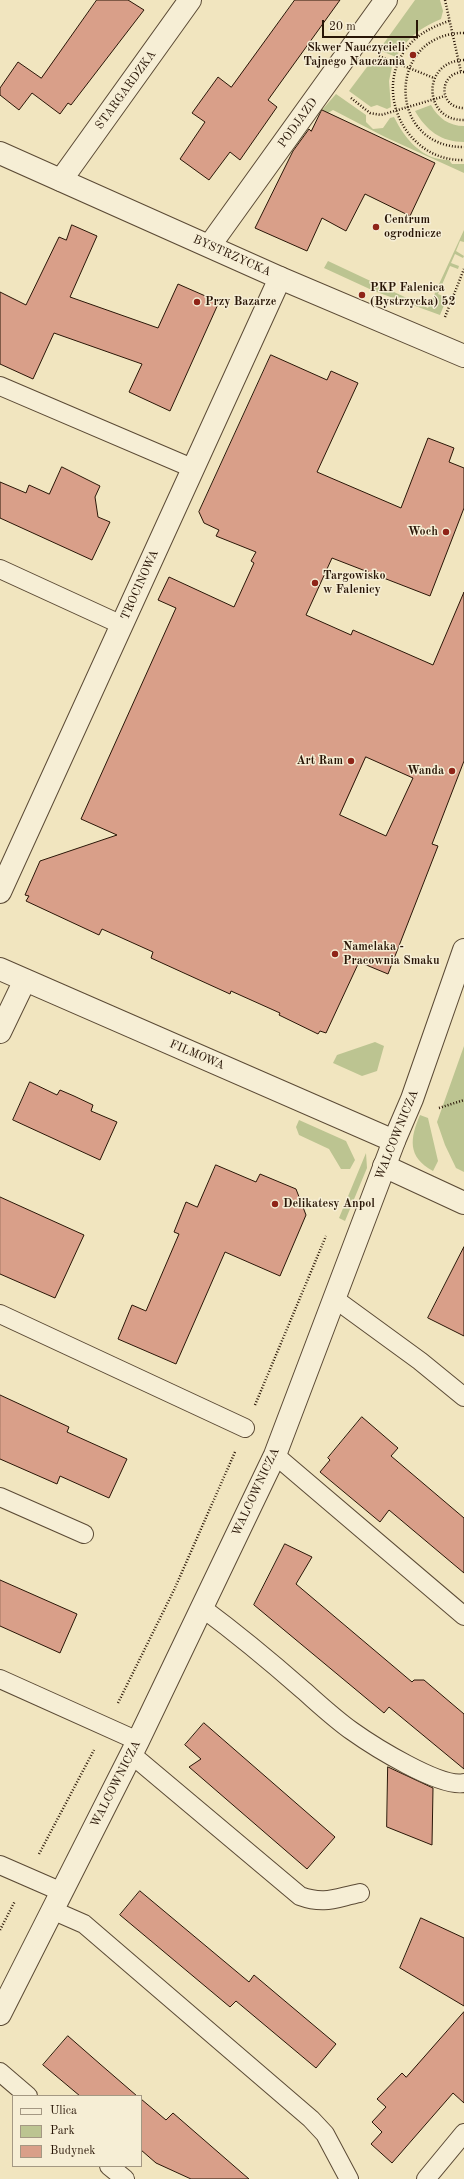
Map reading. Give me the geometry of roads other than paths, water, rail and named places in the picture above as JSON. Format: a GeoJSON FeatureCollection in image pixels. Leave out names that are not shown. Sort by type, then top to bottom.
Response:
{"type":"FeatureCollection","features":[{"type":"Feature","properties":{"kind":"street","name":"STARGARDZKA"},"geometry":{"type":"LineString","coordinates":[[61,180],[190,0]]}},
{"type":"Feature","properties":{"kind":"street","name":"PODJAZD"},"geometry":{"type":"LineString","coordinates":[[210,245],[386,0]]}},
{"type":"Feature","properties":{"kind":"street","name":"BYSTRZYCKA"},"geometry":{"type":"LineString","coordinates":[[0,153],[210,245],[280,278],[464,356]]}},
{"type":"Feature","properties":{"kind":"street","name":"TROCINOWA"},"geometry":{"type":"LineString","coordinates":[[0,892],[192,468],[280,278]]}},
{"type":"Feature","properties":{"kind":"street","name":"WALCOWNICZA"},"geometry":{"type":"LineString","coordinates":[[0,2014],[135,1747],[275,1455],[384,1166],[412,1099],[464,950]]}},
{"type":"Feature","properties":{"kind":"street","name":"FILMOWA"},"geometry":{"type":"LineString","coordinates":[[0,969],[394,1141]]}},
{"type":"Feature","properties":{"kind":"street"},"geometry":{"type":"LineString","coordinates":[[0,1032],[25,980]]}},
{"type":"Feature","properties":{"kind":"street"},"geometry":{"type":"LineString","coordinates":[[384,1166],[464,1203]]}},
{"type":"Feature","properties":{"kind":"lane"},"geometry":{"type":"LineString","coordinates":[[0,386],[192,468]]}},
{"type":"Feature","properties":{"kind":"lane"},"geometry":{"type":"LineString","coordinates":[[0,569],[122,625]]}},
{"type":"Feature","properties":{"kind":"lane"},"geometry":{"type":"LineString","coordinates":[[335,1299],[420,1360],[464,1397]]}},
{"type":"Feature","properties":{"kind":"lane"},"geometry":{"type":"LineString","coordinates":[[0,1314],[245,1428]]}},
{"type":"Feature","properties":{"kind":"lane"},"geometry":{"type":"LineString","coordinates":[[275,1455],[464,1616]]}},
{"type":"Feature","properties":{"kind":"lane"},"geometry":{"type":"LineString","coordinates":[[0,1498],[84,1534]]}},
{"type":"Feature","properties":{"kind":"lane"},"geometry":{"type":"LineString","coordinates":[[201,1607],[240,1636],[352,1731],[386,1753],[433,1777],[458,1784],[464,1782]]}},
{"type":"Feature","properties":{"kind":"lane"},"geometry":{"type":"LineString","coordinates":[[0,1679],[106,1726],[135,1747],[300,1896],[315,1901],[324,1901],[360,1893]]}},
{"type":"Feature","properties":{"kind":"lane"},"geometry":{"type":"LineString","coordinates":[[0,1864],[27,1877],[57,1901],[311,2119],[325,2134],[349,2179]]}},
{"type":"Feature","properties":{"kind":"lane"},"geometry":{"type":"LineString","coordinates":[[0,2072],[27,2095]]}},
{"type":"Feature","properties":{"kind":"lane"},"geometry":{"type":"LineString","coordinates":[[426,2179],[462,2140]]}},
{"type":"Feature","properties":{"kind":"lane"},"geometry":{"type":"LineString","coordinates":[[110,2167],[124,2179]]}},
{"type":"Feature","properties":{"kind":"place","name":"Skwer Nauczycieli Tajnego Nauczania"},"geometry":{"type":"Point","coordinates":[413,55]}},
{"type":"Feature","properties":{"kind":"place","name":"Centrum ogrodnicze"},"geometry":{"type":"Point","coordinates":[376,227]}},
{"type":"Feature","properties":{"kind":"place","name":"PKP Falenica (Bystrzycka) 52"},"geometry":{"type":"Point","coordinates":[362,295]}},
{"type":"Feature","properties":{"kind":"place","name":"Przy Bazarze"},"geometry":{"type":"Point","coordinates":[197,302]}},
{"type":"Feature","properties":{"kind":"place","name":"Woch"},"geometry":{"type":"Point","coordinates":[446,532]}},
{"type":"Feature","properties":{"kind":"place","name":"Targowisko w Falenicy"},"geometry":{"type":"Point","coordinates":[315,583]}},
{"type":"Feature","properties":{"kind":"place","name":"Art Ram"},"geometry":{"type":"Point","coordinates":[351,761]}},
{"type":"Feature","properties":{"kind":"place","name":"Wanda"},"geometry":{"type":"Point","coordinates":[452,771]}},
{"type":"Feature","properties":{"kind":"place","name":"Namelaka - Pracownia Smaku"},"geometry":{"type":"Point","coordinates":[335,954]}},
{"type":"Feature","properties":{"kind":"place","name":"Delikatesy Anpol"},"geometry":{"type":"Point","coordinates":[275,1204]}}]}
